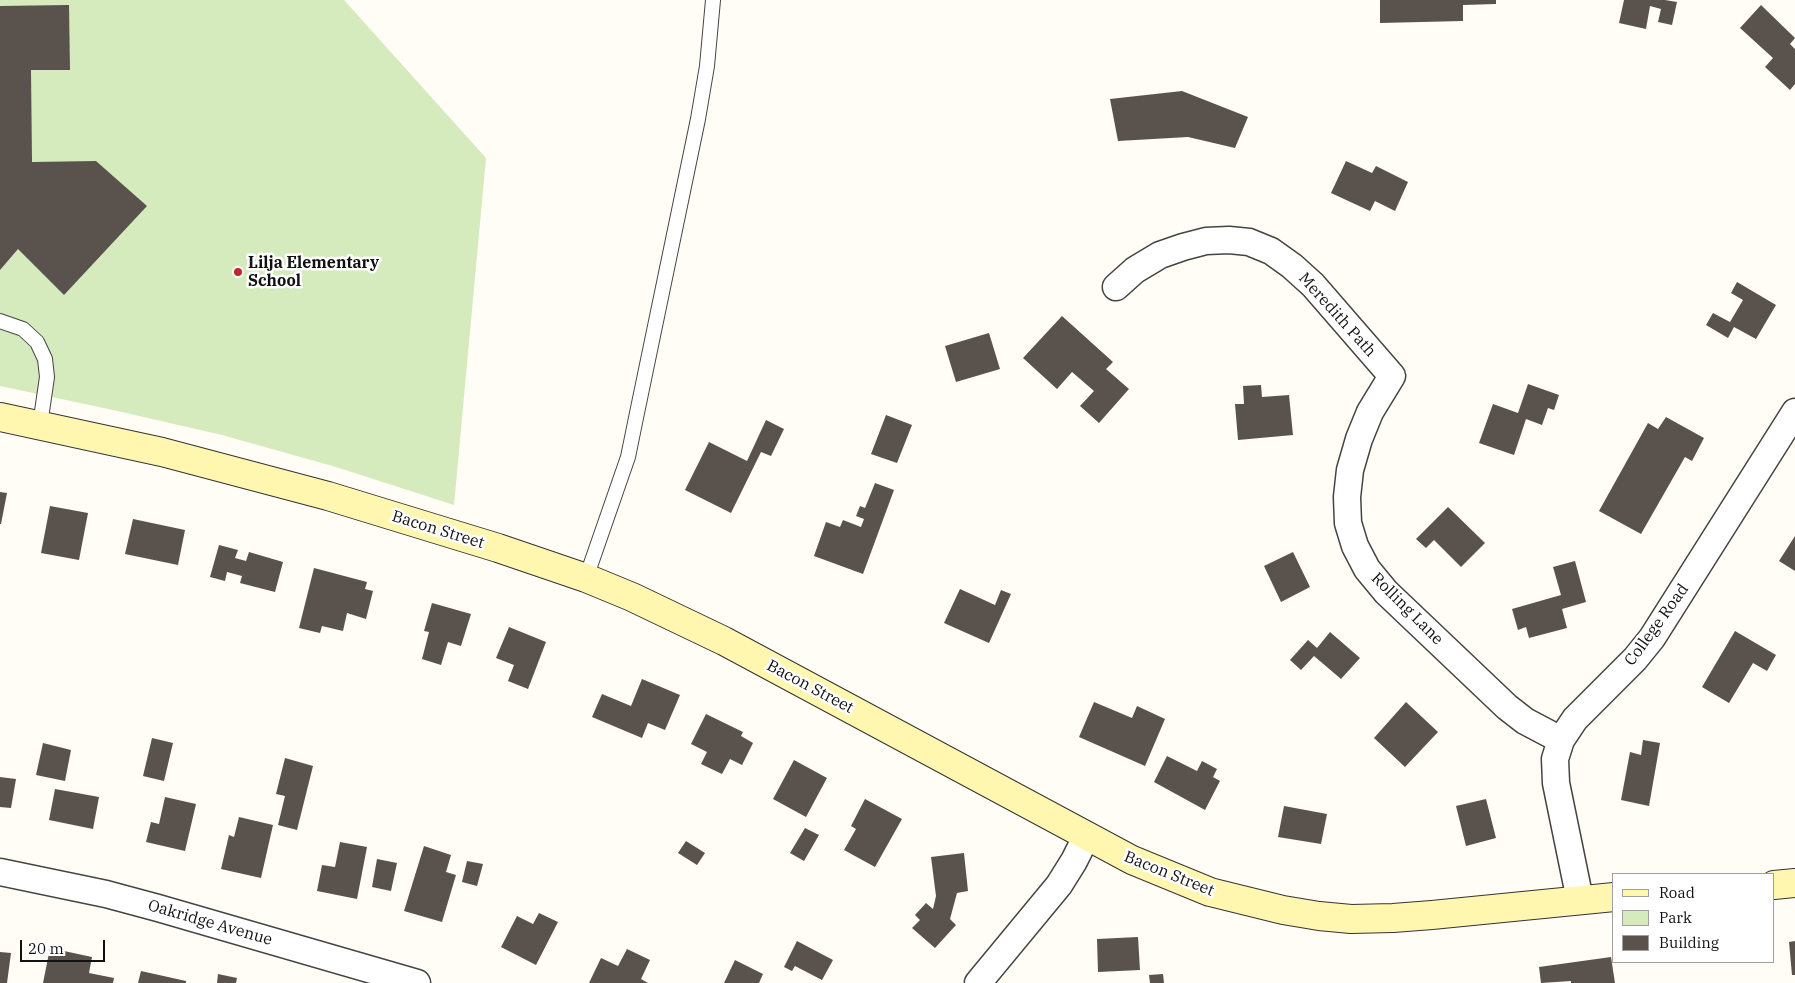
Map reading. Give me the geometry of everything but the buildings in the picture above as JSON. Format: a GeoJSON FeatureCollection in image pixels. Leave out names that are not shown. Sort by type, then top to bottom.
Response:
{"type":"FeatureCollection","features":[{"type":"Feature","properties":{"kind":"street","name":"Meredith Path"},"geometry":{"type":"LineString","coordinates":[[1116,288],[1135,270],[1160,255],[1183,247],[1206,241],[1229,240],[1249,242],[1271,251],[1292,266],[1313,285],[1392,376]]}},
{"type":"Feature","properties":{"kind":"street","name":"Rolling Lane"},"geometry":{"type":"LineString","coordinates":[[1392,376],[1370,412],[1359,438],[1350,470],[1347,498],[1348,523],[1355,546],[1368,569],[1386,592],[1507,707],[1525,721],[1561,740]]}},
{"type":"Feature","properties":{"kind":"street","name":"College Road"},"geometry":{"type":"LineString","coordinates":[[1580,900],[1556,783],[1555,759],[1561,740],[1575,719],[1635,659],[1652,638],[1795,412]]}},
{"type":"Feature","properties":{"kind":"street","name":"Bacon Street"},"geometry":{"type":"LineString","coordinates":[[0,417],[106,439],[215,465],[328,496],[498,548],[586,578],[659,609],[724,641],[1086,837],[1132,860],[1210,892],[1248,902],[1319,916],[1351,919],[1393,918],[1612,898]]}},
{"type":"Feature","properties":{"kind":"street"},"geometry":{"type":"LineString","coordinates":[[978,983],[1059,885],[1086,837]]}},
{"type":"Feature","properties":{"kind":"street","name":"Oakridge Avenue"},"geometry":{"type":"LineString","coordinates":[[0,872],[106,894],[417,983]]}},
{"type":"Feature","properties":{"kind":"street"},"geometry":{"type":"LineString","coordinates":[[1775,885],[1795,883]]}},
{"type":"Feature","properties":{"kind":"lane"},"geometry":{"type":"LineString","coordinates":[[586,578],[628,457],[698,119],[707,66],[713,0]]}},
{"type":"Feature","properties":{"kind":"lane"},"geometry":{"type":"LineString","coordinates":[[0,321],[23,329],[37,342],[45,360],[47,377],[40,425]]}},
{"type":"Feature","properties":{"kind":"green space","name":"Lilja Elementary School"},"geometry":{"type":"Polygon","coordinates":[[[0,0],[344,0],[486,158],[454,505],[336,467],[222,435],[0,386],[0,0]]]}},
{"type":"Feature","properties":{"kind":"place","name":"Lilja Elementary School"},"geometry":{"type":"Point","coordinates":[238,272]}}]}
